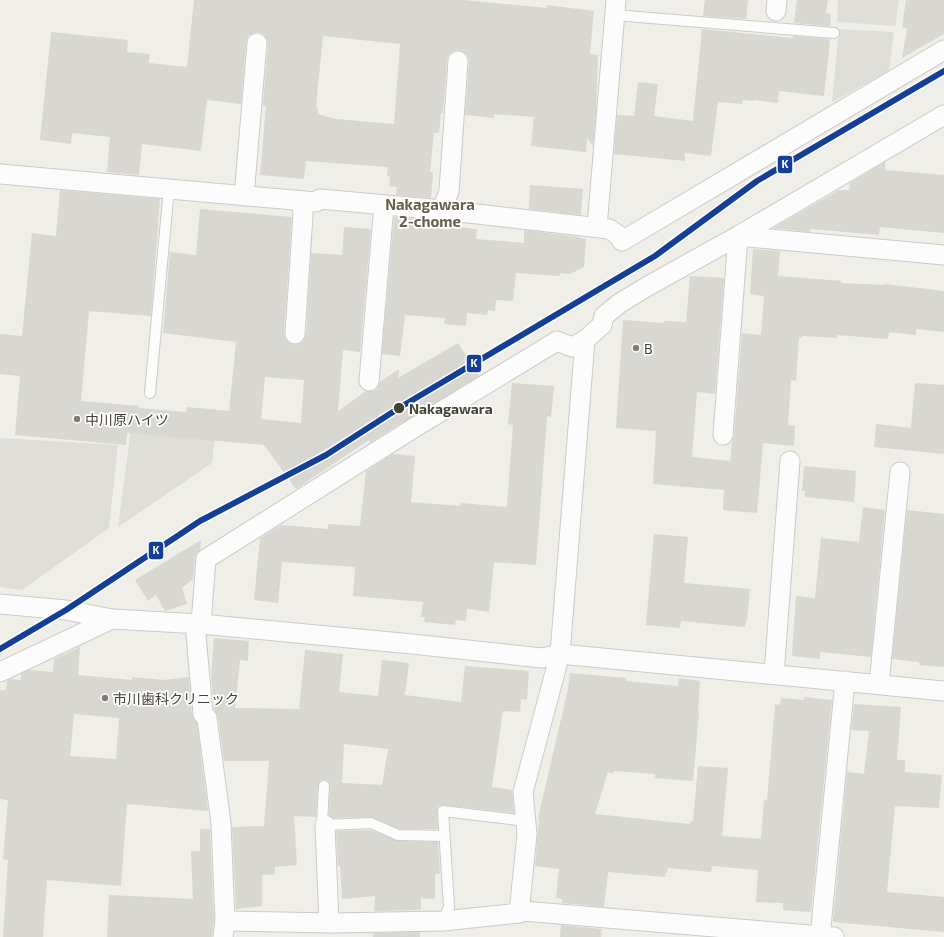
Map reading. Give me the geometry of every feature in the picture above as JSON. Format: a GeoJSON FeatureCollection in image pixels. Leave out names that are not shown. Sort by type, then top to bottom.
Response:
{"type":"FeatureCollection","features":[{"type":"Feature","properties":{"kind":"street"},"geometry":{"type":"LineString","coordinates":[[596,227],[615,8]]}},
{"type":"Feature","properties":{"kind":"street"},"geometry":{"type":"LineString","coordinates":[[244,196],[257,43]]}},
{"type":"Feature","properties":{"kind":"street"},"geometry":{"type":"LineString","coordinates":[[0,174],[302,201],[316,202],[320,199],[442,210],[609,229],[618,235],[622,241],[944,50]]}},
{"type":"Feature","properties":{"kind":"street"},"geometry":{"type":"LineString","coordinates":[[442,210],[449,191],[458,61]]}},
{"type":"Feature","properties":{"kind":"street"},"geometry":{"type":"LineString","coordinates":[[845,681],[825,936],[523,911],[442,929],[329,923],[224,929],[221,823],[207,718],[203,714],[198,624],[206,559],[417,426],[557,341],[572,347],[584,340],[602,325],[604,316],[620,303],[738,236],[944,114]]}},
{"type":"Feature","properties":{"kind":"street"},"geometry":{"type":"LineString","coordinates":[[295,334],[303,215],[302,201]]}},
{"type":"Feature","properties":{"kind":"street"},"geometry":{"type":"LineString","coordinates":[[369,381],[384,204]]}},
{"type":"Feature","properties":{"kind":"street"},"geometry":{"type":"LineString","coordinates":[[738,236],[944,255]]}},
{"type":"Feature","properties":{"kind":"street"},"geometry":{"type":"LineString","coordinates":[[723,435],[738,236]]}},
{"type":"Feature","properties":{"kind":"street"},"geometry":{"type":"LineString","coordinates":[[519,913],[527,834],[523,792],[560,654],[584,340]]}},
{"type":"Feature","properties":{"kind":"street"},"geometry":{"type":"LineString","coordinates":[[774,674],[790,460]]}},
{"type":"Feature","properties":{"kind":"street"},"geometry":{"type":"LineString","coordinates":[[879,684],[900,472]]}},
{"type":"Feature","properties":{"kind":"street"},"geometry":{"type":"LineString","coordinates":[[0,604],[66,610],[112,620],[198,624],[542,658],[560,654],[944,691]]}},
{"type":"Feature","properties":{"kind":"street"},"geometry":{"type":"LineString","coordinates":[[0,672],[112,620]]}},
{"type":"Feature","properties":{"kind":"street"},"geometry":{"type":"LineString","coordinates":[[325,826],[329,923]]}},
{"type":"Feature","properties":{"kind":"lane"},"geometry":{"type":"LineString","coordinates":[[615,8],[834,33]]}},
{"type":"Feature","properties":{"kind":"lane"},"geometry":{"type":"LineString","coordinates":[[150,393],[169,188]]}},
{"type":"Feature","properties":{"kind":"lane"},"geometry":{"type":"LineString","coordinates":[[324,786],[322,823],[325,826],[370,823],[398,834],[444,836]]}},
{"type":"Feature","properties":{"kind":"lane"},"geometry":{"type":"LineString","coordinates":[[442,929],[449,907],[443,812],[526,821]]}},
{"type":"Feature","properties":{"kind":"shaded area"},"geometry":{"type":"Polygon","coordinates":[[[838,0],[899,0],[895,26],[837,22],[838,0]]]}},
{"type":"Feature","properties":{"kind":"shaded area"},"geometry":{"type":"Polygon","coordinates":[[[839,29],[894,32],[889,71],[832,102],[839,29]]]}},
{"type":"Feature","properties":{"kind":"shaded area"},"geometry":{"type":"Polygon","coordinates":[[[131,429],[215,435],[212,463],[118,527],[131,429]]]}},
{"type":"Feature","properties":{"kind":"shaded area"},"geometry":{"type":"Polygon","coordinates":[[[0,438],[118,445],[109,528],[22,590],[0,587],[0,438]]]}},
{"type":"Feature","properties":{"kind":"building"},"geometry":{"type":"Polygon","coordinates":[[[194,0],[463,0],[547,8],[547,5],[594,11],[590,54],[598,55],[593,146],[587,138],[586,152],[531,146],[534,117],[494,114],[494,118],[465,115],[469,61],[468,56],[464,52],[458,50],[453,51],[447,60],[443,113],[441,113],[439,133],[434,133],[430,172],[433,172],[431,198],[396,195],[397,187],[389,186],[390,176],[387,176],[388,167],[306,161],[304,179],[260,175],[266,106],[263,106],[268,44],[264,34],[258,32],[248,36],[246,42],[241,104],[207,100],[201,151],[142,144],[139,175],[107,172],[110,137],[72,133],[71,144],[40,140],[51,32],[128,40],[127,52],[150,54],[149,63],[187,67],[194,0]],[[323,36],[316,107],[318,107],[318,114],[336,119],[394,124],[400,44],[323,36]]]}},
{"type":"Feature","properties":{"kind":"building"},"geometry":{"type":"Polygon","coordinates":[[[705,0],[748,0],[746,19],[703,16],[705,0]]]}},
{"type":"Feature","properties":{"kind":"building"},"geometry":{"type":"Polygon","coordinates":[[[797,0],[828,0],[826,13],[831,14],[830,26],[794,23],[797,0]]]}},
{"type":"Feature","properties":{"kind":"building"},"geometry":{"type":"Polygon","coordinates":[[[906,0],[944,0],[944,34],[902,58],[907,28],[902,27],[906,0]]]}},
{"type":"Feature","properties":{"kind":"building"},"geometry":{"type":"Polygon","coordinates":[[[702,29],[793,38],[793,36],[829,39],[830,42],[824,96],[779,91],[778,103],[754,100],[743,100],[742,104],[718,102],[711,156],[685,153],[685,161],[614,154],[617,115],[634,116],[638,82],[658,84],[654,116],[693,121],[702,29]]]}},
{"type":"Feature","properties":{"kind":"building"},"geometry":{"type":"Polygon","coordinates":[[[885,162],[885,170],[944,175],[944,233],[880,227],[879,235],[810,229],[810,232],[773,228],[839,190],[849,190],[850,183],[885,162]]]}},
{"type":"Feature","properties":{"kind":"building"},"geometry":{"type":"Polygon","coordinates":[[[530,185],[583,189],[581,215],[529,209],[530,185]]]}},
{"type":"Feature","properties":{"kind":"building"},"geometry":{"type":"Polygon","coordinates":[[[60,190],[160,199],[151,316],[89,311],[81,401],[186,412],[187,407],[229,411],[236,342],[163,333],[170,252],[196,255],[200,209],[292,217],[284,333],[285,339],[294,345],[300,344],[306,335],[311,253],[342,255],[344,227],[371,229],[360,352],[343,350],[338,411],[366,391],[374,391],[378,388],[380,382],[399,369],[398,378],[458,343],[479,376],[369,443],[369,440],[296,489],[264,445],[127,433],[126,445],[15,435],[20,376],[0,374],[0,334],[22,336],[32,233],[56,236],[60,190]],[[265,377],[261,419],[301,423],[304,380],[265,377]]]}},
{"type":"Feature","properties":{"kind":"building"},"geometry":{"type":"Polygon","coordinates":[[[394,217],[429,220],[429,224],[477,229],[476,239],[524,243],[524,230],[579,237],[586,239],[584,267],[570,274],[560,273],[560,276],[516,273],[513,301],[496,300],[495,311],[488,310],[487,315],[467,313],[466,326],[444,324],[445,318],[405,315],[400,356],[382,354],[394,217]]]}},
{"type":"Feature","properties":{"kind":"building"},"geometry":{"type":"Polygon","coordinates":[[[753,249],[780,251],[778,276],[842,281],[841,283],[885,284],[944,291],[944,332],[916,329],[916,335],[889,332],[888,339],[837,335],[837,338],[799,337],[796,381],[791,380],[788,425],[795,426],[794,446],[763,443],[757,513],[723,510],[724,490],[653,484],[656,431],[616,428],[623,320],[664,323],[664,321],[686,322],[690,276],[724,278],[715,394],[697,392],[692,457],[730,461],[734,436],[742,333],[761,335],[764,296],[750,294],[753,249]]]}},
{"type":"Feature","properties":{"kind":"building"},"geometry":{"type":"Polygon","coordinates":[[[512,383],[554,386],[551,417],[547,416],[536,565],[494,562],[489,612],[467,609],[466,621],[456,620],[455,625],[424,622],[425,617],[421,617],[423,602],[353,596],[355,567],[282,562],[278,603],[254,600],[260,538],[281,525],[328,529],[328,524],[360,526],[366,471],[393,454],[415,456],[411,502],[460,506],[461,503],[507,507],[513,425],[508,424],[512,383]]]}},
{"type":"Feature","properties":{"kind":"building"},"geometry":{"type":"Polygon","coordinates":[[[915,383],[944,385],[944,454],[874,447],[876,424],[911,428],[915,383]]]}},
{"type":"Feature","properties":{"kind":"building"},"geometry":{"type":"Polygon","coordinates":[[[804,466],[856,471],[854,502],[805,497],[805,491],[802,491],[804,466]]]}},
{"type":"Feature","properties":{"kind":"building"},"geometry":{"type":"Polygon","coordinates":[[[863,507],[885,510],[871,657],[820,652],[820,659],[792,656],[796,596],[815,598],[821,538],[859,542],[863,507]]]}},
{"type":"Feature","properties":{"kind":"building"},"geometry":{"type":"Polygon","coordinates":[[[907,510],[944,514],[944,667],[919,665],[919,662],[892,659],[907,510]]]}},
{"type":"Feature","properties":{"kind":"building"},"geometry":{"type":"Polygon","coordinates":[[[654,534],[688,537],[684,583],[750,589],[745,627],[681,621],[680,628],[646,625],[654,534]]]}},
{"type":"Feature","properties":{"kind":"building"},"geometry":{"type":"Polygon","coordinates":[[[201,540],[200,550],[195,558],[193,579],[182,588],[187,604],[165,611],[156,595],[148,601],[135,580],[201,540]]]}},
{"type":"Feature","properties":{"kind":"building"},"geometry":{"type":"Polygon","coordinates":[[[214,638],[249,641],[248,661],[240,660],[235,708],[299,709],[305,650],[343,654],[339,692],[378,696],[382,660],[409,663],[405,695],[461,702],[465,666],[529,671],[527,700],[521,699],[520,712],[503,711],[492,787],[512,790],[514,813],[444,805],[437,806],[438,829],[399,829],[371,817],[333,818],[329,815],[330,783],[327,780],[321,780],[318,786],[316,817],[294,816],[297,865],[275,867],[275,874],[262,875],[262,906],[236,909],[232,827],[264,826],[269,761],[224,761],[218,717],[214,709],[211,675],[214,638]],[[344,744],[342,783],[382,785],[388,749],[344,744]]]}},
{"type":"Feature","properties":{"kind":"building"},"geometry":{"type":"Polygon","coordinates":[[[80,647],[78,675],[132,680],[132,677],[164,680],[189,677],[192,715],[197,723],[208,811],[127,804],[121,886],[47,880],[43,937],[3,937],[8,860],[3,859],[8,800],[0,799],[0,690],[6,690],[7,681],[10,679],[21,680],[21,674],[29,670],[53,672],[54,659],[80,647]],[[74,714],[70,756],[116,759],[119,718],[74,714]]]}},
{"type":"Feature","properties":{"kind":"building"},"geometry":{"type":"Polygon","coordinates":[[[570,673],[626,678],[626,681],[678,686],[679,678],[700,681],[699,713],[693,781],[655,778],[655,774],[614,771],[613,774],[608,772],[595,814],[690,824],[690,821],[693,821],[698,766],[728,768],[722,836],[761,839],[764,800],[767,801],[775,704],[780,705],[781,698],[804,700],[804,697],[832,700],[811,912],[783,910],[783,903],[756,902],[758,870],[712,866],[711,872],[668,868],[667,873],[665,873],[665,877],[608,872],[604,907],[562,903],[562,899],[556,898],[559,869],[535,866],[538,818],[568,689],[570,673]]]}},
{"type":"Feature","properties":{"kind":"building"},"geometry":{"type":"Polygon","coordinates":[[[854,704],[901,707],[897,760],[905,760],[905,772],[942,775],[939,808],[895,806],[887,892],[944,897],[944,932],[833,922],[847,772],[864,774],[869,731],[851,730],[854,704]]]}},
{"type":"Feature","properties":{"kind":"building"},"geometry":{"type":"Polygon","coordinates":[[[200,829],[210,829],[214,921],[212,937],[107,937],[109,895],[193,899],[191,851],[200,851],[200,829]]]}},
{"type":"Feature","properties":{"kind":"building"},"geometry":{"type":"Polygon","coordinates":[[[370,830],[398,841],[438,842],[440,874],[435,874],[435,899],[421,898],[421,910],[374,911],[375,896],[342,899],[336,831],[370,830]]]}},
{"type":"Feature","properties":{"kind":"building"},"geometry":{"type":"Polygon","coordinates":[[[561,925],[602,929],[601,937],[560,937],[561,925]]]}},
{"type":"Feature","properties":{"kind":"building"},"geometry":{"type":"Polygon","coordinates":[[[420,932],[420,937],[373,937],[374,933],[420,932]]]}},
{"type":"Feature","properties":{"kind":"transit line","name":"K"},"geometry":{"type":"LineString","coordinates":[[0,649],[66,610],[200,521],[326,455],[399,408],[655,256],[757,181],[944,71]]}},
{"type":"Feature","properties":{"kind":"place","name":"B"},"geometry":{"type":"Point","coordinates":[636,348]}},
{"type":"Feature","properties":{"kind":"place","name":"Nakagawara"},"geometry":{"type":"Point","coordinates":[399,408]}},
{"type":"Feature","properties":{"kind":"place","name":"中川原ハイツ"},"geometry":{"type":"Point","coordinates":[77,419]}},
{"type":"Feature","properties":{"kind":"place","name":"市川歯科クリニック"},"geometry":{"type":"Point","coordinates":[105,698]}},
{"type":"Feature","properties":{"kind":"district","name":"Nakagawara 2-chome"},"geometry":{"type":"Point","coordinates":[430,212]}}]}
